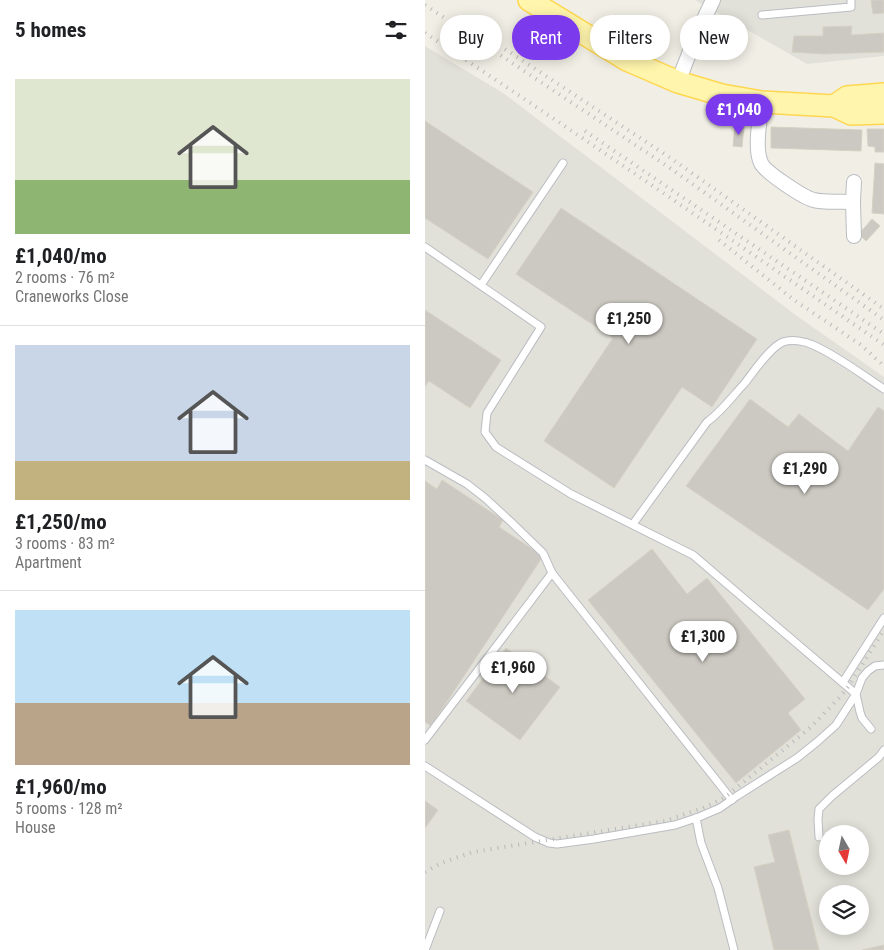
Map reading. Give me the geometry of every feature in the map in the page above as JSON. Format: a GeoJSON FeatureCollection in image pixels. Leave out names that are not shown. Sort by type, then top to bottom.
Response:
{"type":"FeatureCollection","features":[{"type":"Feature","properties":{"kind":"main road"},"geometry":{"type":"LineString","coordinates":[[529,0],[627,60],[678,82],[722,95],[762,102],[834,106],[847,97],[884,98]]}},
{"type":"Feature","properties":{"kind":"street"},"geometry":{"type":"LineString","coordinates":[[678,82],[696,36],[713,0]]}},
{"type":"Feature","properties":{"kind":"street"},"geometry":{"type":"LineString","coordinates":[[762,102],[758,154],[761,165],[767,172],[815,200],[853,202]]}},
{"type":"Feature","properties":{"kind":"street"},"geometry":{"type":"LineString","coordinates":[[854,182],[854,236]]}},
{"type":"Feature","properties":{"kind":"lane"},"geometry":{"type":"LineString","coordinates":[[762,15],[851,7],[851,0]]}},
{"type":"Feature","properties":{"kind":"lane"},"geometry":{"type":"LineString","coordinates":[[481,285],[563,163]]}},
{"type":"Feature","properties":{"kind":"lane"},"geometry":{"type":"LineString","coordinates":[[425,247],[541,327],[487,413],[485,432],[496,447],[571,494],[693,555],[856,694],[860,712],[871,729]]}},
{"type":"Feature","properties":{"kind":"lane"},"geometry":{"type":"LineString","coordinates":[[633,524],[707,422],[716,415],[755,372],[772,349],[783,342],[795,341],[811,344],[837,358],[884,389]]}},
{"type":"Feature","properties":{"kind":"lane"},"geometry":{"type":"LineString","coordinates":[[425,460],[467,484],[485,498],[543,553],[552,574],[732,800]]}},
{"type":"Feature","properties":{"kind":"lane"},"geometry":{"type":"LineString","coordinates":[[425,740],[552,574]]}},
{"type":"Feature","properties":{"kind":"lane"},"geometry":{"type":"LineString","coordinates":[[843,682],[884,618]]}},
{"type":"Feature","properties":{"kind":"lane"},"geometry":{"type":"LineString","coordinates":[[425,766],[519,828],[549,843],[557,844],[594,840],[675,825],[720,808],[797,758],[836,725],[868,671],[875,666],[884,665]]}},
{"type":"Feature","properties":{"kind":"lane"},"geometry":{"type":"LineString","coordinates":[[819,837],[817,819],[819,810],[825,802],[879,757],[884,750]]}},
{"type":"Feature","properties":{"kind":"lane"},"geometry":{"type":"LineString","coordinates":[[696,818],[701,843],[718,888],[733,950]]}},
{"type":"Feature","properties":{"kind":"lane"},"geometry":{"type":"LineString","coordinates":[[425,950],[440,911]]}},
{"type":"Feature","properties":{"kind":"shaded area"},"geometry":{"type":"Polygon","coordinates":[[[695,0],[884,0],[884,56],[807,64],[748,30],[748,15],[721,15],[695,0]]]}},
{"type":"Feature","properties":{"kind":"shaded area"},"geometry":{"type":"Polygon","coordinates":[[[425,46],[440,55],[440,60],[448,60],[503,93],[797,316],[884,377],[884,950],[425,950],[425,46]]]}},
{"type":"Feature","properties":{"kind":"building"},"geometry":{"type":"Polygon","coordinates":[[[871,0],[884,0],[884,13],[873,14],[871,0]]]}},
{"type":"Feature","properties":{"kind":"building"},"geometry":{"type":"Polygon","coordinates":[[[852,26],[851,35],[884,33],[884,52],[823,54],[792,52],[794,36],[823,36],[823,27],[852,26]]]}},
{"type":"Feature","properties":{"kind":"building"},"geometry":{"type":"Polygon","coordinates":[[[425,121],[533,192],[488,259],[425,218],[425,121]]]}},
{"type":"Feature","properties":{"kind":"building"},"geometry":{"type":"Polygon","coordinates":[[[735,125],[744,126],[742,147],[733,146],[735,125]]]}},
{"type":"Feature","properties":{"kind":"building"},"geometry":{"type":"Polygon","coordinates":[[[771,127],[862,130],[861,151],[771,148],[771,127]]]}},
{"type":"Feature","properties":{"kind":"building"},"geometry":{"type":"Polygon","coordinates":[[[867,129],[884,129],[884,152],[875,152],[875,147],[868,146],[867,129]]]}},
{"type":"Feature","properties":{"kind":"building"},"geometry":{"type":"Polygon","coordinates":[[[875,163],[884,164],[884,214],[872,213],[875,163]]]}},
{"type":"Feature","properties":{"kind":"building"},"geometry":{"type":"Polygon","coordinates":[[[561,208],[757,339],[712,407],[682,387],[614,488],[544,441],[613,338],[516,274],[561,208]]]}},
{"type":"Feature","properties":{"kind":"building"},"geometry":{"type":"Polygon","coordinates":[[[872,219],[880,226],[866,241],[859,234],[872,219]]]}},
{"type":"Feature","properties":{"kind":"building"},"geometry":{"type":"Polygon","coordinates":[[[425,310],[501,360],[470,408],[429,381],[425,386],[425,310]]]}},
{"type":"Feature","properties":{"kind":"building"},"geometry":{"type":"Polygon","coordinates":[[[750,399],[788,427],[799,414],[848,451],[878,407],[884,411],[884,589],[868,610],[686,486],[750,399]]]}},
{"type":"Feature","properties":{"kind":"building"},"geometry":{"type":"Polygon","coordinates":[[[442,480],[503,520],[499,527],[543,556],[431,726],[425,722],[425,481],[437,489],[442,480]]]}},
{"type":"Feature","properties":{"kind":"building"},"geometry":{"type":"Polygon","coordinates":[[[652,549],[687,594],[707,578],[805,699],[788,713],[801,730],[736,783],[588,600],[652,549]]]}},
{"type":"Feature","properties":{"kind":"building"},"geometry":{"type":"Polygon","coordinates":[[[506,648],[560,687],[520,740],[466,701],[506,648]]]}},
{"type":"Feature","properties":{"kind":"building"},"geometry":{"type":"Polygon","coordinates":[[[425,801],[438,810],[425,828],[425,801]]]}},
{"type":"Feature","properties":{"kind":"building"},"geometry":{"type":"Polygon","coordinates":[[[789,830],[819,950],[774,950],[754,867],[775,862],[768,835],[789,830]]]}},
{"type":"Feature","properties":{"kind":"building"},"geometry":{"type":"Polygon","coordinates":[[[884,945],[884,950],[862,950],[884,945]]]}},
{"type":"Feature","properties":{"kind":"railway"},"geometry":{"type":"LineString","coordinates":[[425,5],[667,166],[884,320]]}},
{"type":"Feature","properties":{"kind":"railway"},"geometry":{"type":"LineString","coordinates":[[425,33],[884,345]]}},
{"type":"Feature","properties":{"kind":"railway"},"geometry":{"type":"LineString","coordinates":[[502,47],[672,159],[884,309]]}},
{"type":"Feature","properties":{"kind":"railway"},"geometry":{"type":"LineString","coordinates":[[585,131],[884,334]]}},
{"type":"Feature","properties":{"kind":"railway"},"geometry":{"type":"LineString","coordinates":[[719,240],[794,300],[861,345],[884,366]]}},
{"type":"Feature","properties":{"kind":"railway"},"geometry":{"type":"LineString","coordinates":[[425,872],[441,863],[473,852],[665,821],[703,808],[724,798],[811,727],[839,698],[884,630]]}}]}
